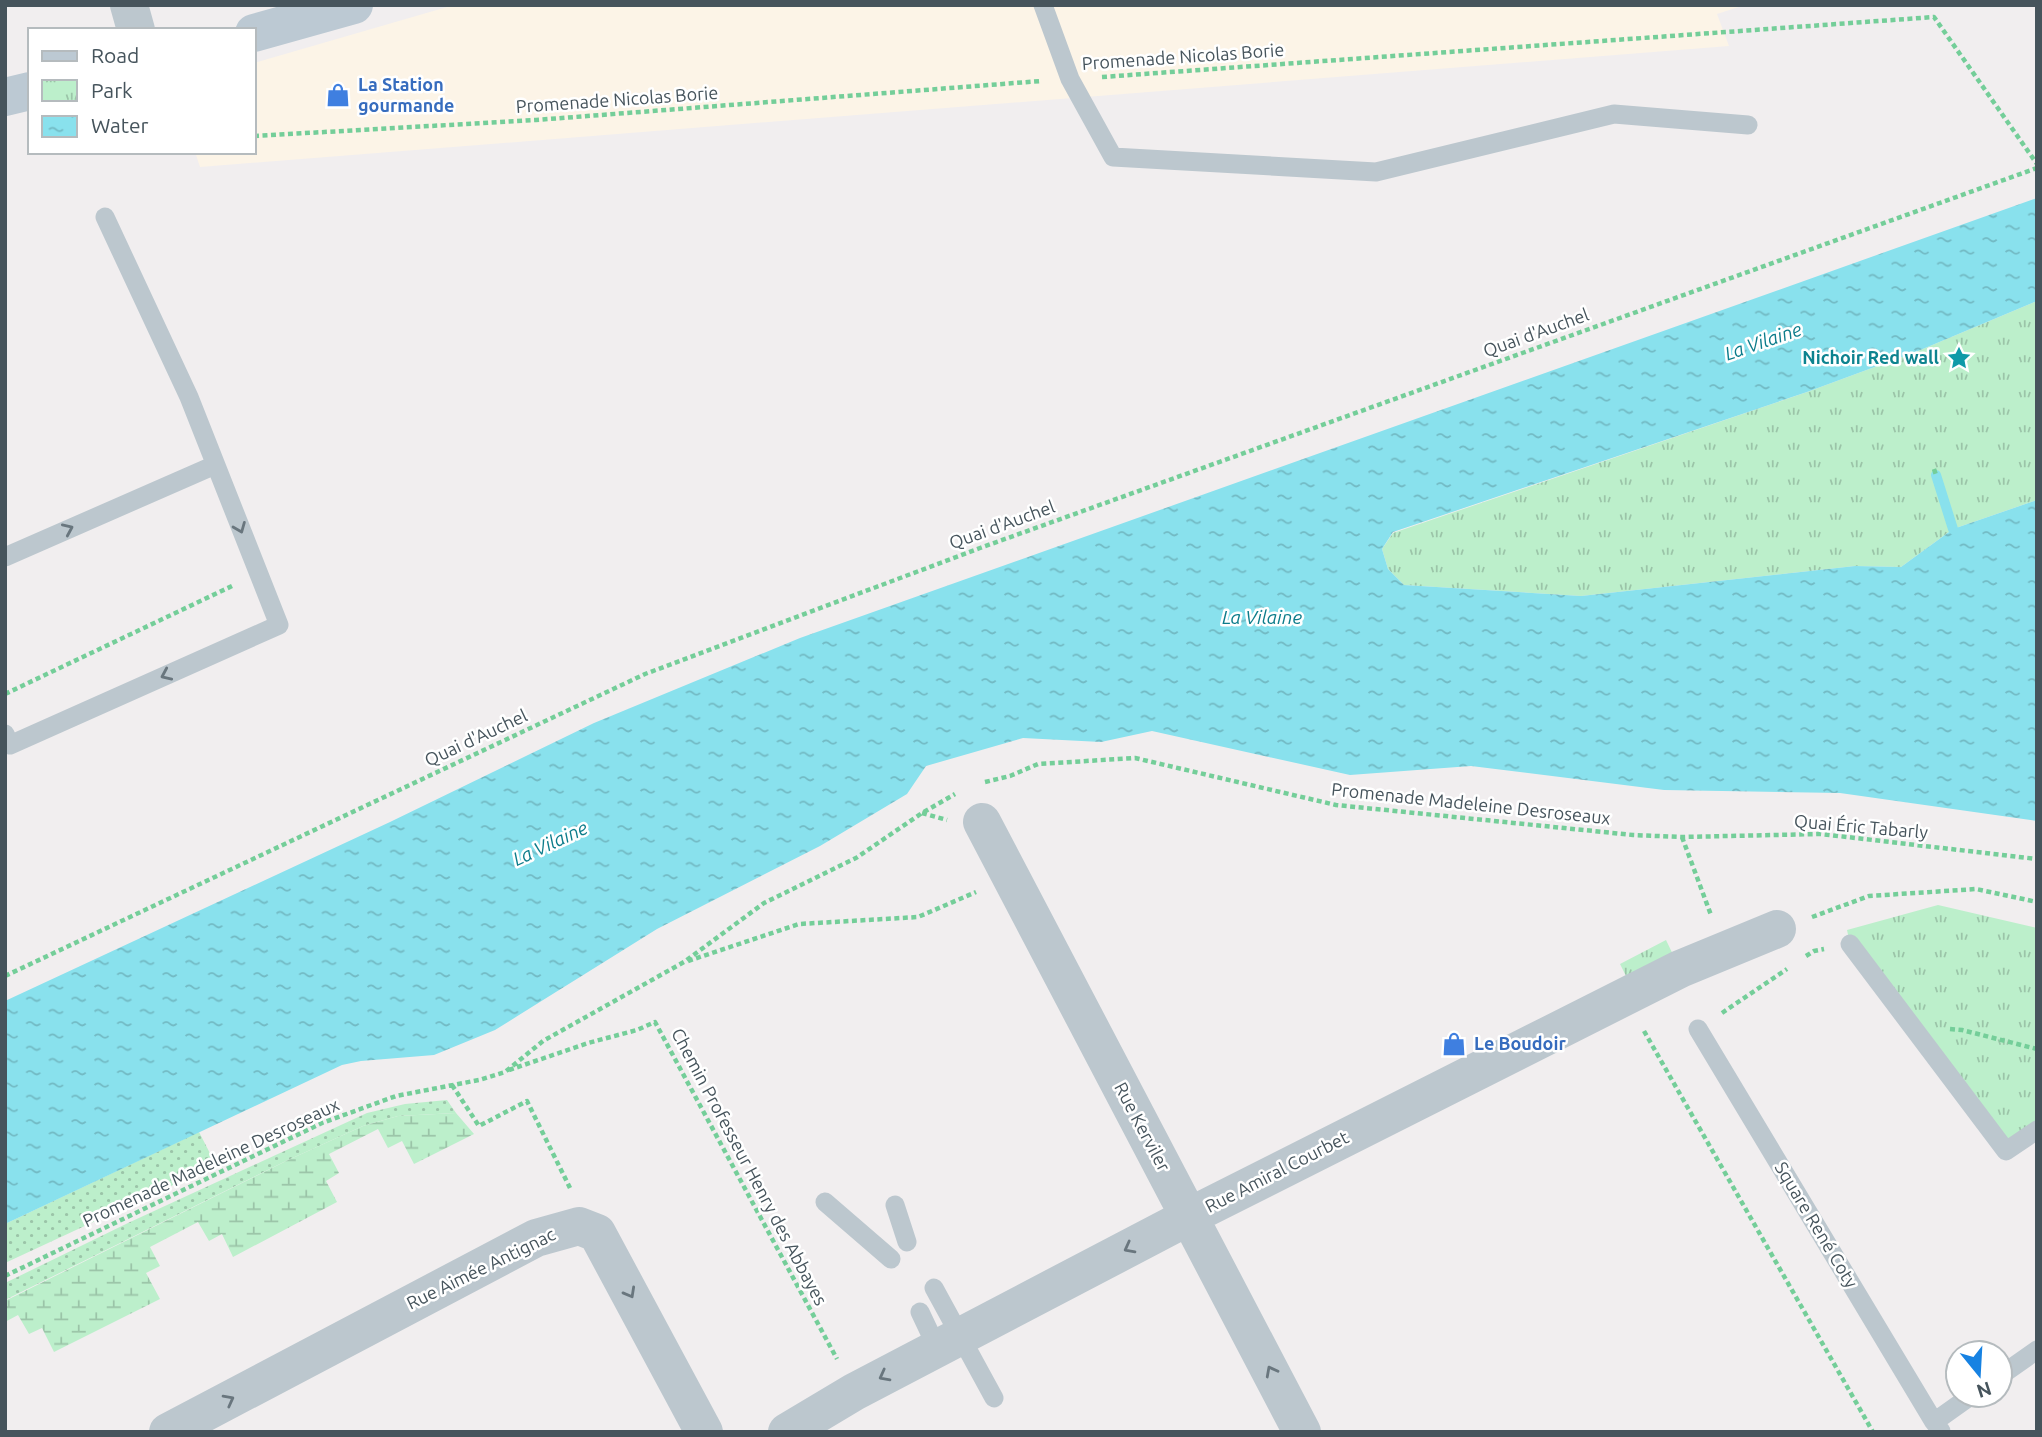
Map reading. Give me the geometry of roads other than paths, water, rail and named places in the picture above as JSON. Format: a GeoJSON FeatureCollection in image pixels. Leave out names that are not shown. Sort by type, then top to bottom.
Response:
{"type":"FeatureCollection","features":[{"type":"Feature","properties":{"kind":"main road"},"geometry":{"type":"LineString","coordinates":[[256,32],[354,5]]}},
{"type":"Feature","properties":{"kind":"main road"},"geometry":{"type":"LineString","coordinates":[[5,97],[28,91]]}},
{"type":"Feature","properties":{"kind":"street"},"geometry":{"type":"LineString","coordinates":[[129,5],[135,28]]}},
{"type":"Feature","properties":{"kind":"street","name":"Rue Kerviler"},"geometry":{"type":"LineString","coordinates":[[964,821],[1009,877],[1302,1432]]}},
{"type":"Feature","properties":{"kind":"street","name":"Rue Amiral Courbet"},"geometry":{"type":"LineString","coordinates":[[787,1432],[854,1392],[1190,1216],[1680,969],[1777,929]]}},
{"type":"Feature","properties":{"kind":"street","name":"Rue Aimée Antignac"},"geometry":{"type":"LineString","coordinates":[[168,1432],[536,1238],[579,1226],[597,1233],[705,1432]]}},
{"type":"Feature","properties":{"kind":"lane"},"geometry":{"type":"LineString","coordinates":[[1043,5],[1070,79],[1113,157],[1376,172],[1614,114],[1748,125]]}},
{"type":"Feature","properties":{"kind":"lane"},"geometry":{"type":"LineString","coordinates":[[5,734],[10,746],[279,625],[189,397],[105,217]]}},
{"type":"Feature","properties":{"kind":"lane"},"geometry":{"type":"LineString","coordinates":[[5,556],[215,465]]}},
{"type":"Feature","properties":{"kind":"lane"},"geometry":{"type":"LineString","coordinates":[[1850,944],[2006,1151],[2037,1130]]}},
{"type":"Feature","properties":{"kind":"lane","name":"Square René Coty"},"geometry":{"type":"LineString","coordinates":[[1698,1029],[1938,1427],[1957,1409]]}},
{"type":"Feature","properties":{"kind":"lane"},"geometry":{"type":"LineString","coordinates":[[825,1202],[891,1259]]}},
{"type":"Feature","properties":{"kind":"lane"},"geometry":{"type":"LineString","coordinates":[[895,1205],[907,1242]]}},
{"type":"Feature","properties":{"kind":"lane"},"geometry":{"type":"LineString","coordinates":[[934,1288],[949,1342]]}},
{"type":"Feature","properties":{"kind":"lane"},"geometry":{"type":"LineString","coordinates":[[920,1312],[949,1342],[994,1398]]}},
{"type":"Feature","properties":{"kind":"lane"},"geometry":{"type":"LineString","coordinates":[[2014,1366],[2037,1350]]}},
{"type":"Feature","properties":{"kind":"water","name":"La Vilaine"},"geometry":{"type":"Polygon","coordinates":[[[2037,198],[2037,301],[1918,351],[1807,392],[1393,532],[1382,549],[1388,569],[1404,585],[1581,596],[1855,566],[1901,567],[1953,529],[2037,500],[2037,821],[1840,793],[1664,790],[1471,766],[1350,775],[1152,731],[1101,742],[1023,738],[926,766],[907,794],[820,846],[657,929],[495,1030],[434,1055],[342,1065],[5,1224],[5,1001],[390,822],[594,723],[800,638],[2037,198]]]}},
{"type":"Feature","properties":{"kind":"waterway"},"geometry":{"type":"LineString","coordinates":[[1936,475],[1953,529]]}},
{"type":"Feature","properties":{"kind":"place","name":"La Station gourmande"},"geometry":{"type":"Point","coordinates":[338,95]}},
{"type":"Feature","properties":{"kind":"place","name":"Nichoir Red wall"},"geometry":{"type":"Point","coordinates":[1959,358]}},
{"type":"Feature","properties":{"kind":"place","name":"Le Boudoir"},"geometry":{"type":"Point","coordinates":[1454,1044]}}]}
